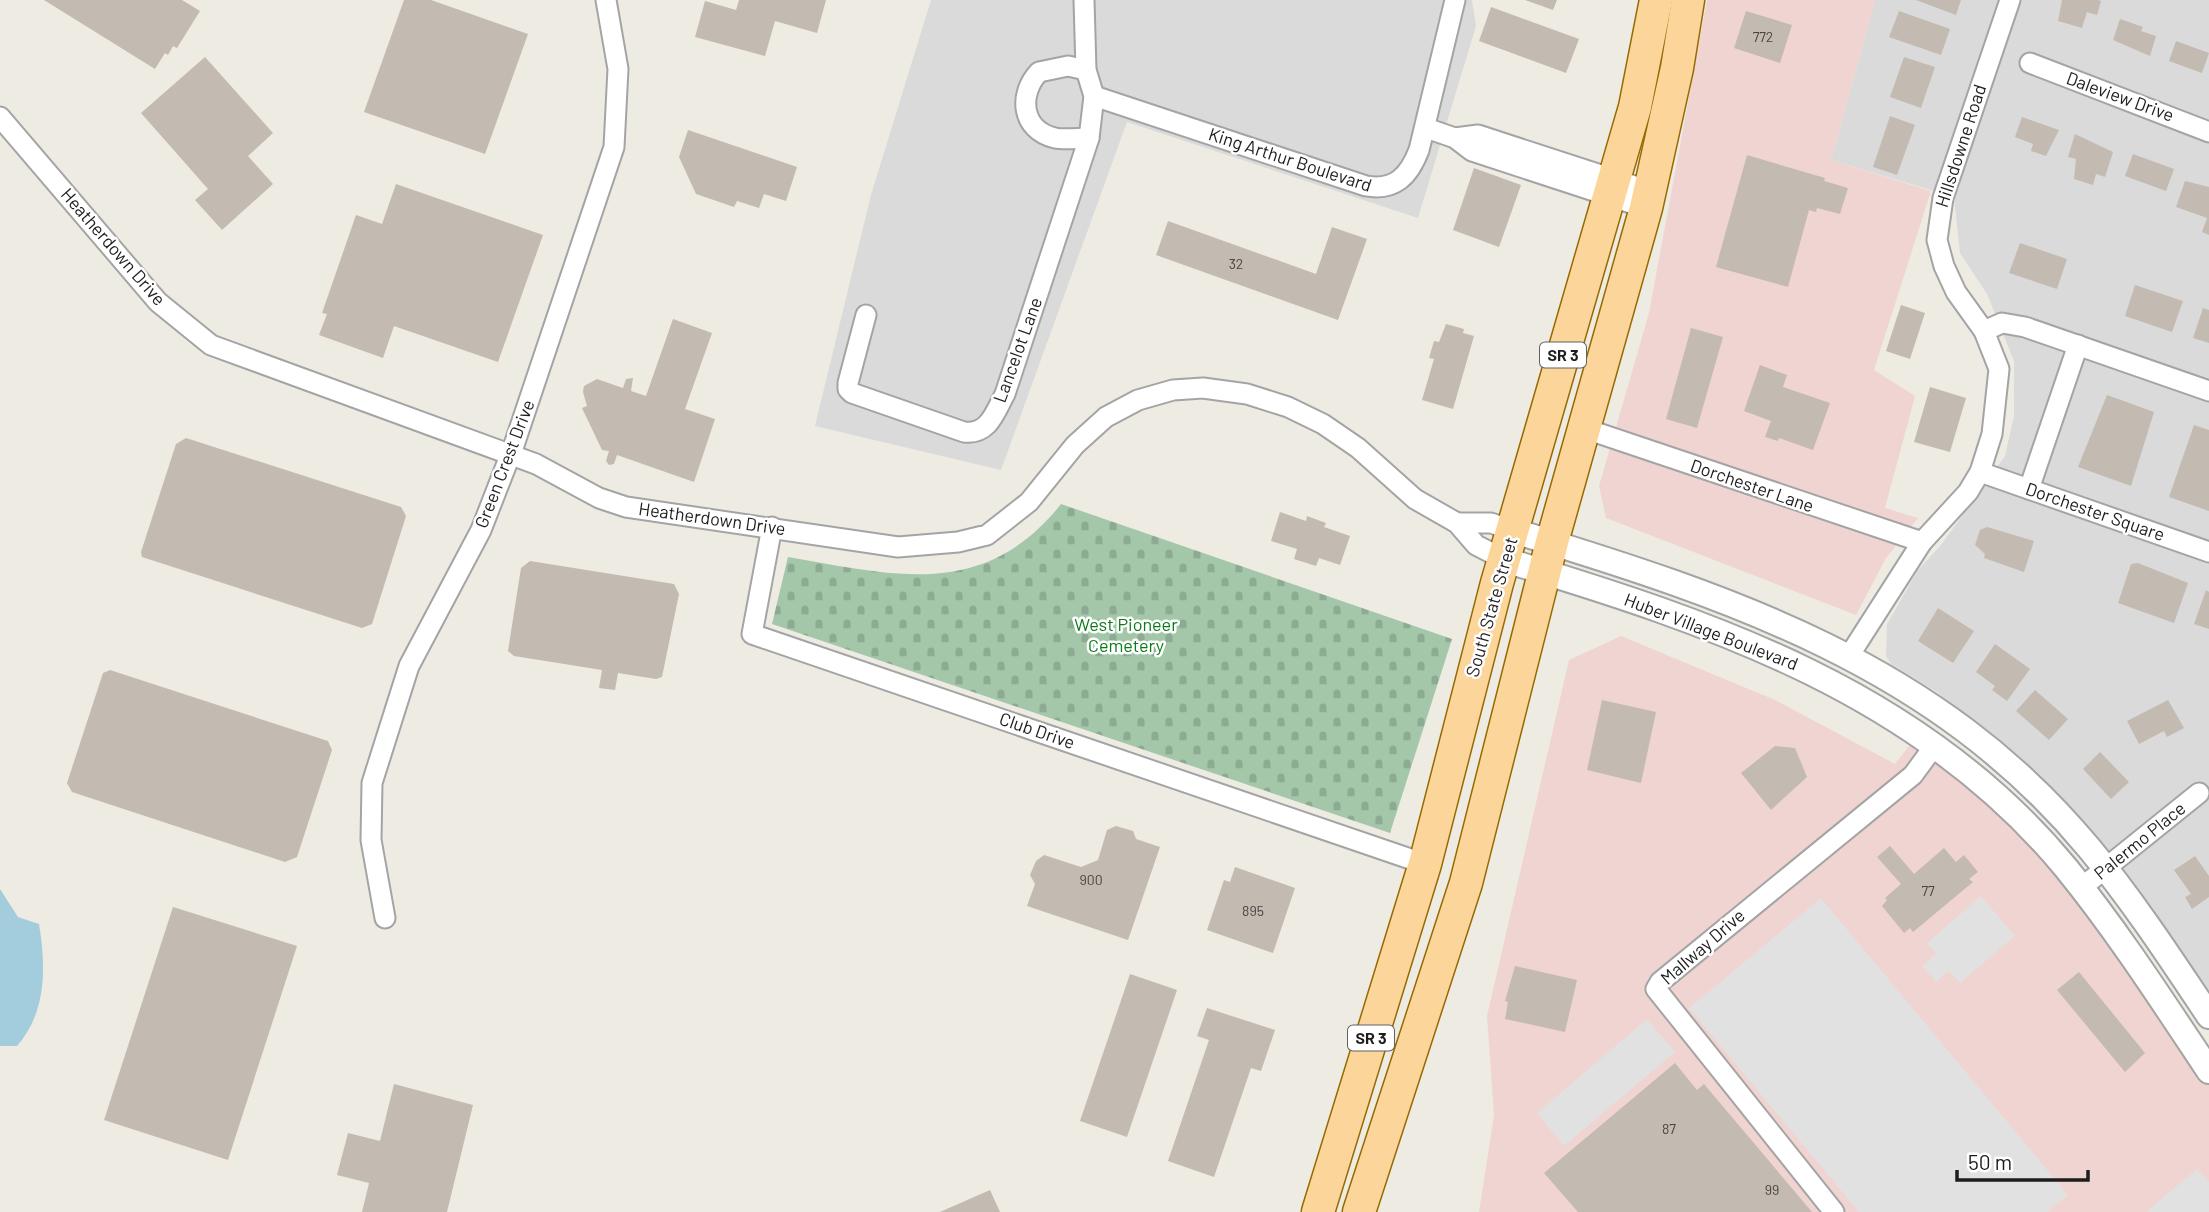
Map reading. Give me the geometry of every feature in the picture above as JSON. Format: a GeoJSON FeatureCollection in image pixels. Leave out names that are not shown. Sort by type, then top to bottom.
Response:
{"type":"FeatureCollection","features":[{"type":"Feature","properties":{"kind":"main road","name":"South State Street"},"geometry":{"type":"LineString","coordinates":[[1318,1212],[1424,864],[1509,545],[1629,195],[1666,117],[1688,0]]}},
{"type":"Feature","properties":{"kind":"main road","name":"South State Street"},"geometry":{"type":"LineString","coordinates":[[1359,1212],[1466,884],[1548,557],[1611,333],[1629,195],[1635,107],[1659,4]]}},
{"type":"Feature","properties":{"kind":"main road"},"geometry":{"type":"LineString","coordinates":[[1659,4],[1679,55]]}},
{"type":"Feature","properties":{"kind":"main road"},"geometry":{"type":"LineString","coordinates":[[1659,4],[1657,62],[1650,97],[1653,105],[1666,117]]}},
{"type":"Feature","properties":{"kind":"street","name":"Green Crest Drive"},"geometry":{"type":"LineString","coordinates":[[385,918],[371,840],[372,783],[409,666],[481,530],[510,454],[614,147],[618,69],[606,0]]}},
{"type":"Feature","properties":{"kind":"street"},"geometry":{"type":"LineString","coordinates":[[1084,0],[1086,70],[1094,96]]}},
{"type":"Feature","properties":{"kind":"street","name":"King Arthur Boulevard"},"geometry":{"type":"LineString","coordinates":[[1094,96],[1379,188],[1396,183],[1412,169],[1426,128],[1455,0]]}},
{"type":"Feature","properties":{"kind":"street","name":"Hillsdowne Road"},"geometry":{"type":"LineString","coordinates":[[1849,656],[1922,542],[1968,492],[1980,472],[1992,434],[1999,369],[1984,331],[1956,292],[1944,266],[1937,240],[1937,224],[1943,198],[2010,0]]}},
{"type":"Feature","properties":{"kind":"street","name":"Daleview Drive"},"geometry":{"type":"LineString","coordinates":[[2031,64],[2209,132]]}},
{"type":"Feature","properties":{"kind":"street"},"geometry":{"type":"LineString","coordinates":[[1086,70],[1068,66],[1039,72],[1026,92],[1024,106],[1035,128],[1045,135],[1058,139],[1089,138]]}},
{"type":"Feature","properties":{"kind":"street","name":"Lancelot Lane"},"geometry":{"type":"LineString","coordinates":[[866,315],[848,389],[852,393],[964,432],[982,430],[989,425],[1005,394],[1089,138],[1094,96]]}},
{"type":"Feature","properties":{"kind":"street","name":"Heatherdown Drive"},"geometry":{"type":"LineString","coordinates":[[0,117],[158,302],[211,345],[510,454],[599,498],[626,507],[898,547],[935,546],[987,535],[1029,502],[1075,445],[1106,417],[1138,400],[1173,390],[1203,388],[1247,394],[1288,407],[1323,424],[1358,448],[1415,499],[1457,523],[1476,545],[1509,545]]}},
{"type":"Feature","properties":{"kind":"street"},"geometry":{"type":"LineString","coordinates":[[1426,128],[1455,138],[1478,135],[1629,195]]}},
{"type":"Feature","properties":{"kind":"street"},"geometry":{"type":"LineString","coordinates":[[1984,331],[2002,323],[2025,327],[2209,391]]}},
{"type":"Feature","properties":{"kind":"street"},"geometry":{"type":"LineString","coordinates":[[2029,489],[2078,345]]}},
{"type":"Feature","properties":{"kind":"street","name":"Dorchester Lane"},"geometry":{"type":"LineString","coordinates":[[1583,428],[1922,542]]}},
{"type":"Feature","properties":{"kind":"street","name":"Dorchester Square"},"geometry":{"type":"LineString","coordinates":[[1980,472],[2209,552]]}},
{"type":"Feature","properties":{"kind":"street","name":"Heatherdown Drive"},"geometry":{"type":"LineString","coordinates":[[1457,523],[1491,523],[1509,545]]}},
{"type":"Feature","properties":{"kind":"street","name":"Club Drive"},"geometry":{"type":"LineString","coordinates":[[772,527],[752,634],[1424,864]]}},
{"type":"Feature","properties":{"kind":"street","name":"Huber Village Boulevard"},"geometry":{"type":"LineString","coordinates":[[1509,545],[1769,617],[1849,656],[1937,708],[1986,747],[2070,828],[2106,870],[2209,1016]]}},
{"type":"Feature","properties":{"kind":"street","name":"Huber Village Boulevard"},"geometry":{"type":"LineString","coordinates":[[1548,557],[1770,651],[1867,700],[1935,745],[2012,812],[2081,888],[2209,1071]]}},
{"type":"Feature","properties":{"kind":"street","name":"Mallway Drive"},"geometry":{"type":"LineString","coordinates":[[1834,1212],[1656,989],[1660,982],[1913,775],[1935,745]]}},
{"type":"Feature","properties":{"kind":"street","name":"Palermo Place"},"geometry":{"type":"LineString","coordinates":[[2081,888],[2199,793]]}},
{"type":"Feature","properties":{"kind":"shaded area"},"geometry":{"type":"Polygon","coordinates":[[[931,0],[1472,0],[1476,26],[1418,218],[1127,122],[1001,470],[815,426],[871,195],[931,0]]]}},
{"type":"Feature","properties":{"kind":"shaded area"},"geometry":{"type":"Polygon","coordinates":[[[1707,0],[1875,0],[1831,160],[1931,191],[1874,370],[1915,396],[1885,508],[1918,518],[1886,558],[1856,615],[1606,518],[1599,486],[1649,313],[1707,0]]]}},
{"type":"Feature","properties":{"kind":"shaded area"},"geometry":{"type":"Polygon","coordinates":[[[1875,0],[2209,0],[2209,993],[2067,804],[1990,734],[1937,692],[1891,664],[1886,656],[1887,624],[1918,570],[1941,545],[2005,456],[2014,416],[2014,361],[1987,294],[1960,253],[1954,197],[1831,160],[1875,0]]]}},
{"type":"Feature","properties":{"kind":"shaded area"},"geometry":{"type":"Polygon","coordinates":[[[1621,636],[1775,700],[1895,764],[1919,733],[2012,812],[2209,1071],[2209,1212],[1479,1212],[1494,1115],[1487,1016],[1569,660],[1621,636]]]}},
{"type":"Feature","properties":{"kind":"shaded area"},"geometry":{"type":"Polygon","coordinates":[[[1981,896],[2015,936],[1960,983],[1949,971],[1936,982],[1922,966],[1936,954],[1927,943],[1981,896]]]}},
{"type":"Feature","properties":{"kind":"shaded area"},"geometry":{"type":"Polygon","coordinates":[[[1821,898],[2068,1195],[2047,1212],[1859,1212],[1689,1008],[1821,898]]]}},
{"type":"Feature","properties":{"kind":"shaded area"},"geometry":{"type":"Polygon","coordinates":[[[1647,1019],[1675,1052],[1564,1146],[1537,1113],[1647,1019]]]}},
{"type":"Feature","properties":{"kind":"shaded area"},"geometry":{"type":"Polygon","coordinates":[[[2197,1169],[2209,1182],[2209,1212],[2146,1212],[2197,1169]]]}},
{"type":"Feature","properties":{"kind":"green space","name":"West Pioneer Cemetery"},"geometry":{"type":"Polygon","coordinates":[[[1061,504],[1452,639],[1390,833],[772,624],[788,557],[900,574],[935,574],[968,568],[1001,556],[1031,535],[1061,504]]]}},
{"type":"Feature","properties":{"kind":"water"},"geometry":{"type":"Polygon","coordinates":[[[0,889],[18,917],[39,924],[43,956],[39,1004],[27,1033],[17,1046],[0,1046],[0,889]]]}},
{"type":"Feature","properties":{"kind":"building"},"geometry":{"type":"Polygon","coordinates":[[[44,0],[182,0],[200,11],[177,48],[173,46],[168,55],[165,53],[155,69],[44,0]]]}},
{"type":"Feature","properties":{"kind":"building"},"geometry":{"type":"Polygon","coordinates":[[[404,0],[431,0],[528,34],[485,154],[364,112],[404,0]]]}},
{"type":"Feature","properties":{"kind":"building"},"geometry":{"type":"Polygon","coordinates":[[[739,0],[826,0],[817,33],[775,21],[765,56],[695,37],[705,1],[736,10],[739,0]]]}},
{"type":"Feature","properties":{"kind":"building"},"geometry":{"type":"Polygon","coordinates":[[[1525,0],[1557,0],[1553,10],[1525,0]]]}},
{"type":"Feature","properties":{"kind":"building"},"geometry":{"type":"Polygon","coordinates":[[[1916,0],[1961,0],[1956,15],[1916,0]]]}},
{"type":"Feature","properties":{"kind":"building"},"geometry":{"type":"Polygon","coordinates":[[[2062,0],[2101,1],[2097,15],[2087,12],[2082,28],[2058,21],[2062,0]]]}},
{"type":"Feature","properties":{"kind":"building"},"geometry":{"type":"Polygon","coordinates":[[[1491,7],[1579,39],[1566,73],[1479,41],[1491,7]]]}},
{"type":"Feature","properties":{"kind":"building"},"geometry":{"type":"Polygon","coordinates":[[[1746,11],[1792,25],[1780,63],[1734,48],[1746,11]]]}},
{"type":"Feature","properties":{"kind":"building"},"geometry":{"type":"Polygon","coordinates":[[[1899,11],[1950,29],[1941,55],[1889,37],[1899,11]]]}},
{"type":"Feature","properties":{"kind":"building"},"geometry":{"type":"Polygon","coordinates":[[[2120,19],[2143,27],[2141,31],[2156,36],[2150,56],[2113,40],[2120,19]]]}},
{"type":"Feature","properties":{"kind":"building"},"geometry":{"type":"Polygon","coordinates":[[[2176,41],[2209,53],[2202,73],[2169,61],[2176,41]]]}},
{"type":"Feature","properties":{"kind":"building"},"geometry":{"type":"Polygon","coordinates":[[[205,57],[273,133],[248,156],[273,184],[222,230],[195,200],[208,189],[141,113],[205,57]]]}},
{"type":"Feature","properties":{"kind":"building"},"geometry":{"type":"Polygon","coordinates":[[[1904,57],[1935,67],[1921,108],[1890,97],[1904,57]]]}},
{"type":"Feature","properties":{"kind":"building"},"geometry":{"type":"Polygon","coordinates":[[[1890,116],[1915,125],[1897,175],[1873,167],[1890,116]]]}},
{"type":"Feature","properties":{"kind":"building"},"geometry":{"type":"Polygon","coordinates":[[[2022,117],[2059,130],[2046,156],[2031,151],[2033,144],[2015,137],[2022,117]]]}},
{"type":"Feature","properties":{"kind":"building"},"geometry":{"type":"Polygon","coordinates":[[[688,130],[797,167],[786,201],[764,194],[759,208],[737,201],[734,207],[696,194],[679,157],[688,130]]]}},
{"type":"Feature","properties":{"kind":"building"},"geometry":{"type":"Polygon","coordinates":[[[2075,134],[2113,152],[2105,177],[2096,174],[2093,185],[2074,179],[2076,159],[2068,157],[2075,134]]]}},
{"type":"Feature","properties":{"kind":"building"},"geometry":{"type":"Polygon","coordinates":[[[2133,154],[2174,169],[2166,191],[2125,176],[2133,154]]]}},
{"type":"Feature","properties":{"kind":"building"},"geometry":{"type":"Polygon","coordinates":[[[1747,155],[1825,178],[1824,181],[1848,188],[1840,214],[1817,208],[1816,212],[1809,210],[1788,287],[1716,267],[1747,155]]]}},
{"type":"Feature","properties":{"kind":"building"},"geometry":{"type":"Polygon","coordinates":[[[1474,168],[1521,185],[1499,247],[1453,230],[1474,168]]]}},
{"type":"Feature","properties":{"kind":"building"},"geometry":{"type":"Polygon","coordinates":[[[2185,181],[2209,187],[2209,235],[2202,232],[2207,218],[2176,207],[2185,181]]]}},
{"type":"Feature","properties":{"kind":"building"},"geometry":{"type":"Polygon","coordinates":[[[396,184],[543,235],[498,362],[394,326],[383,358],[319,335],[327,314],[322,313],[356,215],[382,224],[396,184]]]}},
{"type":"Feature","properties":{"kind":"building"},"geometry":{"type":"Polygon","coordinates":[[[1168,221],[1316,274],[1332,227],[1367,239],[1338,320],[1156,255],[1168,221]]]}},
{"type":"Feature","properties":{"kind":"building"},"geometry":{"type":"Polygon","coordinates":[[[2020,243],[2067,259],[2057,289],[2009,273],[2020,243]]]}},
{"type":"Feature","properties":{"kind":"building"},"geometry":{"type":"Polygon","coordinates":[[[2135,285],[2183,301],[2172,332],[2125,316],[2135,285]]]}},
{"type":"Feature","properties":{"kind":"building"},"geometry":{"type":"Polygon","coordinates":[[[1901,305],[1925,313],[1910,359],[1886,351],[1901,305]]]}},
{"type":"Feature","properties":{"kind":"building"},"geometry":{"type":"Polygon","coordinates":[[[2203,308],[2209,310],[2209,343],[2193,338],[2203,308]]]}},
{"type":"Feature","properties":{"kind":"building"},"geometry":{"type":"Polygon","coordinates":[[[673,319],[712,333],[685,409],[715,419],[694,482],[617,455],[614,464],[609,465],[606,461],[609,451],[602,450],[582,408],[587,406],[584,386],[597,379],[623,388],[626,379],[633,378],[631,391],[646,396],[673,319]]]}},
{"type":"Feature","properties":{"kind":"building"},"geometry":{"type":"Polygon","coordinates":[[[1446,324],[1464,329],[1463,333],[1474,336],[1453,409],[1422,400],[1434,359],[1429,358],[1434,341],[1439,342],[1446,324]]]}},
{"type":"Feature","properties":{"kind":"building"},"geometry":{"type":"Polygon","coordinates":[[[1691,328],[1723,337],[1697,428],[1666,419],[1691,328]]]}},
{"type":"Feature","properties":{"kind":"building"},"geometry":{"type":"Polygon","coordinates":[[[1760,365],[1787,375],[1783,387],[1830,403],[1813,450],[1779,438],[1778,441],[1765,437],[1771,421],[1744,411],[1760,365]]]}},
{"type":"Feature","properties":{"kind":"building"},"geometry":{"type":"Polygon","coordinates":[[[1930,387],[1966,398],[1950,452],[1914,442],[1930,387]]]}},
{"type":"Feature","properties":{"kind":"building"},"geometry":{"type":"Polygon","coordinates":[[[2107,395],[2154,412],[2131,486],[2078,467],[2107,395]]]}},
{"type":"Feature","properties":{"kind":"building"},"geometry":{"type":"Polygon","coordinates":[[[2194,425],[2209,430],[2209,511],[2169,497],[2194,425]]]}},
{"type":"Feature","properties":{"kind":"building"},"geometry":{"type":"Polygon","coordinates":[[[186,438],[401,507],[406,516],[372,624],[362,628],[142,557],[141,552],[176,444],[186,438]]]}},
{"type":"Feature","properties":{"kind":"building"},"geometry":{"type":"Polygon","coordinates":[[[1280,512],[1306,521],[1307,516],[1326,523],[1324,527],[1350,536],[1340,565],[1319,558],[1316,566],[1294,559],[1297,549],[1271,541],[1280,512]]]}},
{"type":"Feature","properties":{"kind":"building"},"geometry":{"type":"Polygon","coordinates":[[[1987,527],[2034,541],[2024,572],[1984,558],[1985,554],[1975,545],[1980,530],[1987,527]]]}},
{"type":"Feature","properties":{"kind":"building"},"geometry":{"type":"Polygon","coordinates":[[[530,561],[674,584],[679,594],[662,677],[656,679],[618,673],[615,690],[599,688],[602,670],[514,656],[508,651],[521,568],[530,561]]]}},
{"type":"Feature","properties":{"kind":"building"},"geometry":{"type":"Polygon","coordinates":[[[2138,563],[2188,583],[2174,623],[2118,603],[2131,564],[2138,563]]]}},
{"type":"Feature","properties":{"kind":"building"},"geometry":{"type":"Polygon","coordinates":[[[2206,590],[2209,592],[2209,629],[2194,624],[2206,590]]]}},
{"type":"Feature","properties":{"kind":"building"},"geometry":{"type":"Polygon","coordinates":[[[1938,608],[1974,631],[1953,663],[1918,641],[1938,608]]]}},
{"type":"Feature","properties":{"kind":"building"},"geometry":{"type":"Polygon","coordinates":[[[1995,644],[2030,669],[2007,701],[1992,690],[1995,686],[1976,672],[1995,644]]]}},
{"type":"Feature","properties":{"kind":"building"},"geometry":{"type":"Polygon","coordinates":[[[110,670],[328,741],[332,750],[297,857],[285,862],[72,792],[67,783],[103,673],[110,670]]]}},
{"type":"Feature","properties":{"kind":"building"},"geometry":{"type":"Polygon","coordinates":[[[2035,690],[2068,719],[2049,740],[2016,711],[2035,690]]]}},
{"type":"Feature","properties":{"kind":"building"},"geometry":{"type":"Polygon","coordinates":[[[1602,700],[1656,712],[1641,783],[1587,770],[1602,700]]]}},
{"type":"Feature","properties":{"kind":"building"},"geometry":{"type":"Polygon","coordinates":[[[2168,700],[2184,728],[2167,737],[2164,731],[2139,744],[2127,721],[2168,700]]]}},
{"type":"Feature","properties":{"kind":"building"},"geometry":{"type":"Polygon","coordinates":[[[1775,746],[1795,748],[1807,777],[1771,810],[1741,773],[1775,746]]]}},
{"type":"Feature","properties":{"kind":"building"},"geometry":{"type":"Polygon","coordinates":[[[2100,752],[2129,782],[2111,799],[2083,769],[2100,752]]]}},
{"type":"Feature","properties":{"kind":"building"},"geometry":{"type":"Polygon","coordinates":[[[1116,826],[1133,831],[1136,839],[1160,847],[1128,940],[1027,906],[1035,884],[1030,875],[1036,861],[1044,855],[1081,867],[1098,860],[1107,830],[1116,826]]]}},
{"type":"Feature","properties":{"kind":"building"},"geometry":{"type":"Polygon","coordinates":[[[1890,846],[1914,874],[1944,848],[1956,862],[1964,855],[1978,872],[1969,879],[1973,882],[1913,932],[1910,928],[1904,933],[1882,906],[1887,900],[1885,898],[1901,884],[1877,857],[1890,846]]]}},
{"type":"Feature","properties":{"kind":"building"},"geometry":{"type":"Polygon","coordinates":[[[2195,856],[2209,876],[2209,897],[2192,909],[2185,897],[2191,894],[2174,870],[2195,856]]]}},
{"type":"Feature","properties":{"kind":"building"},"geometry":{"type":"Polygon","coordinates":[[[1235,867],[1295,888],[1273,953],[1207,930],[1224,880],[1230,882],[1235,867]]]}},
{"type":"Feature","properties":{"kind":"building"},"geometry":{"type":"Polygon","coordinates":[[[173,907],[297,946],[228,1160],[104,1120],[173,907]]]}},
{"type":"Feature","properties":{"kind":"building"},"geometry":{"type":"Polygon","coordinates":[[[1515,966],[1577,980],[1565,1032],[1505,1019],[1508,1002],[1505,1001],[1515,966]]]}},
{"type":"Feature","properties":{"kind":"building"},"geometry":{"type":"Polygon","coordinates":[[[2079,972],[2145,1053],[2125,1072],[2057,990],[2079,972]]]}},
{"type":"Feature","properties":{"kind":"building"},"geometry":{"type":"Polygon","coordinates":[[[1130,974],[1177,990],[1127,1137],[1080,1121],[1130,974]]]}},
{"type":"Feature","properties":{"kind":"building"},"geometry":{"type":"Polygon","coordinates":[[[1207,1008],[1275,1030],[1261,1071],[1251,1068],[1214,1177],[1168,1161],[1209,1040],[1197,1036],[1207,1008]]]}},
{"type":"Feature","properties":{"kind":"building"},"geometry":{"type":"Polygon","coordinates":[[[1675,1063],[1697,1090],[1704,1084],[1812,1212],[1578,1212],[1544,1173],[1675,1063]]]}},
{"type":"Feature","properties":{"kind":"building"},"geometry":{"type":"Polygon","coordinates":[[[394,1084],[473,1105],[447,1212],[362,1212],[369,1183],[337,1175],[348,1133],[380,1141],[394,1084]]]}},
{"type":"Feature","properties":{"kind":"building"},"geometry":{"type":"Polygon","coordinates":[[[990,1190],[1000,1212],[940,1212],[990,1190]]]}}]}
